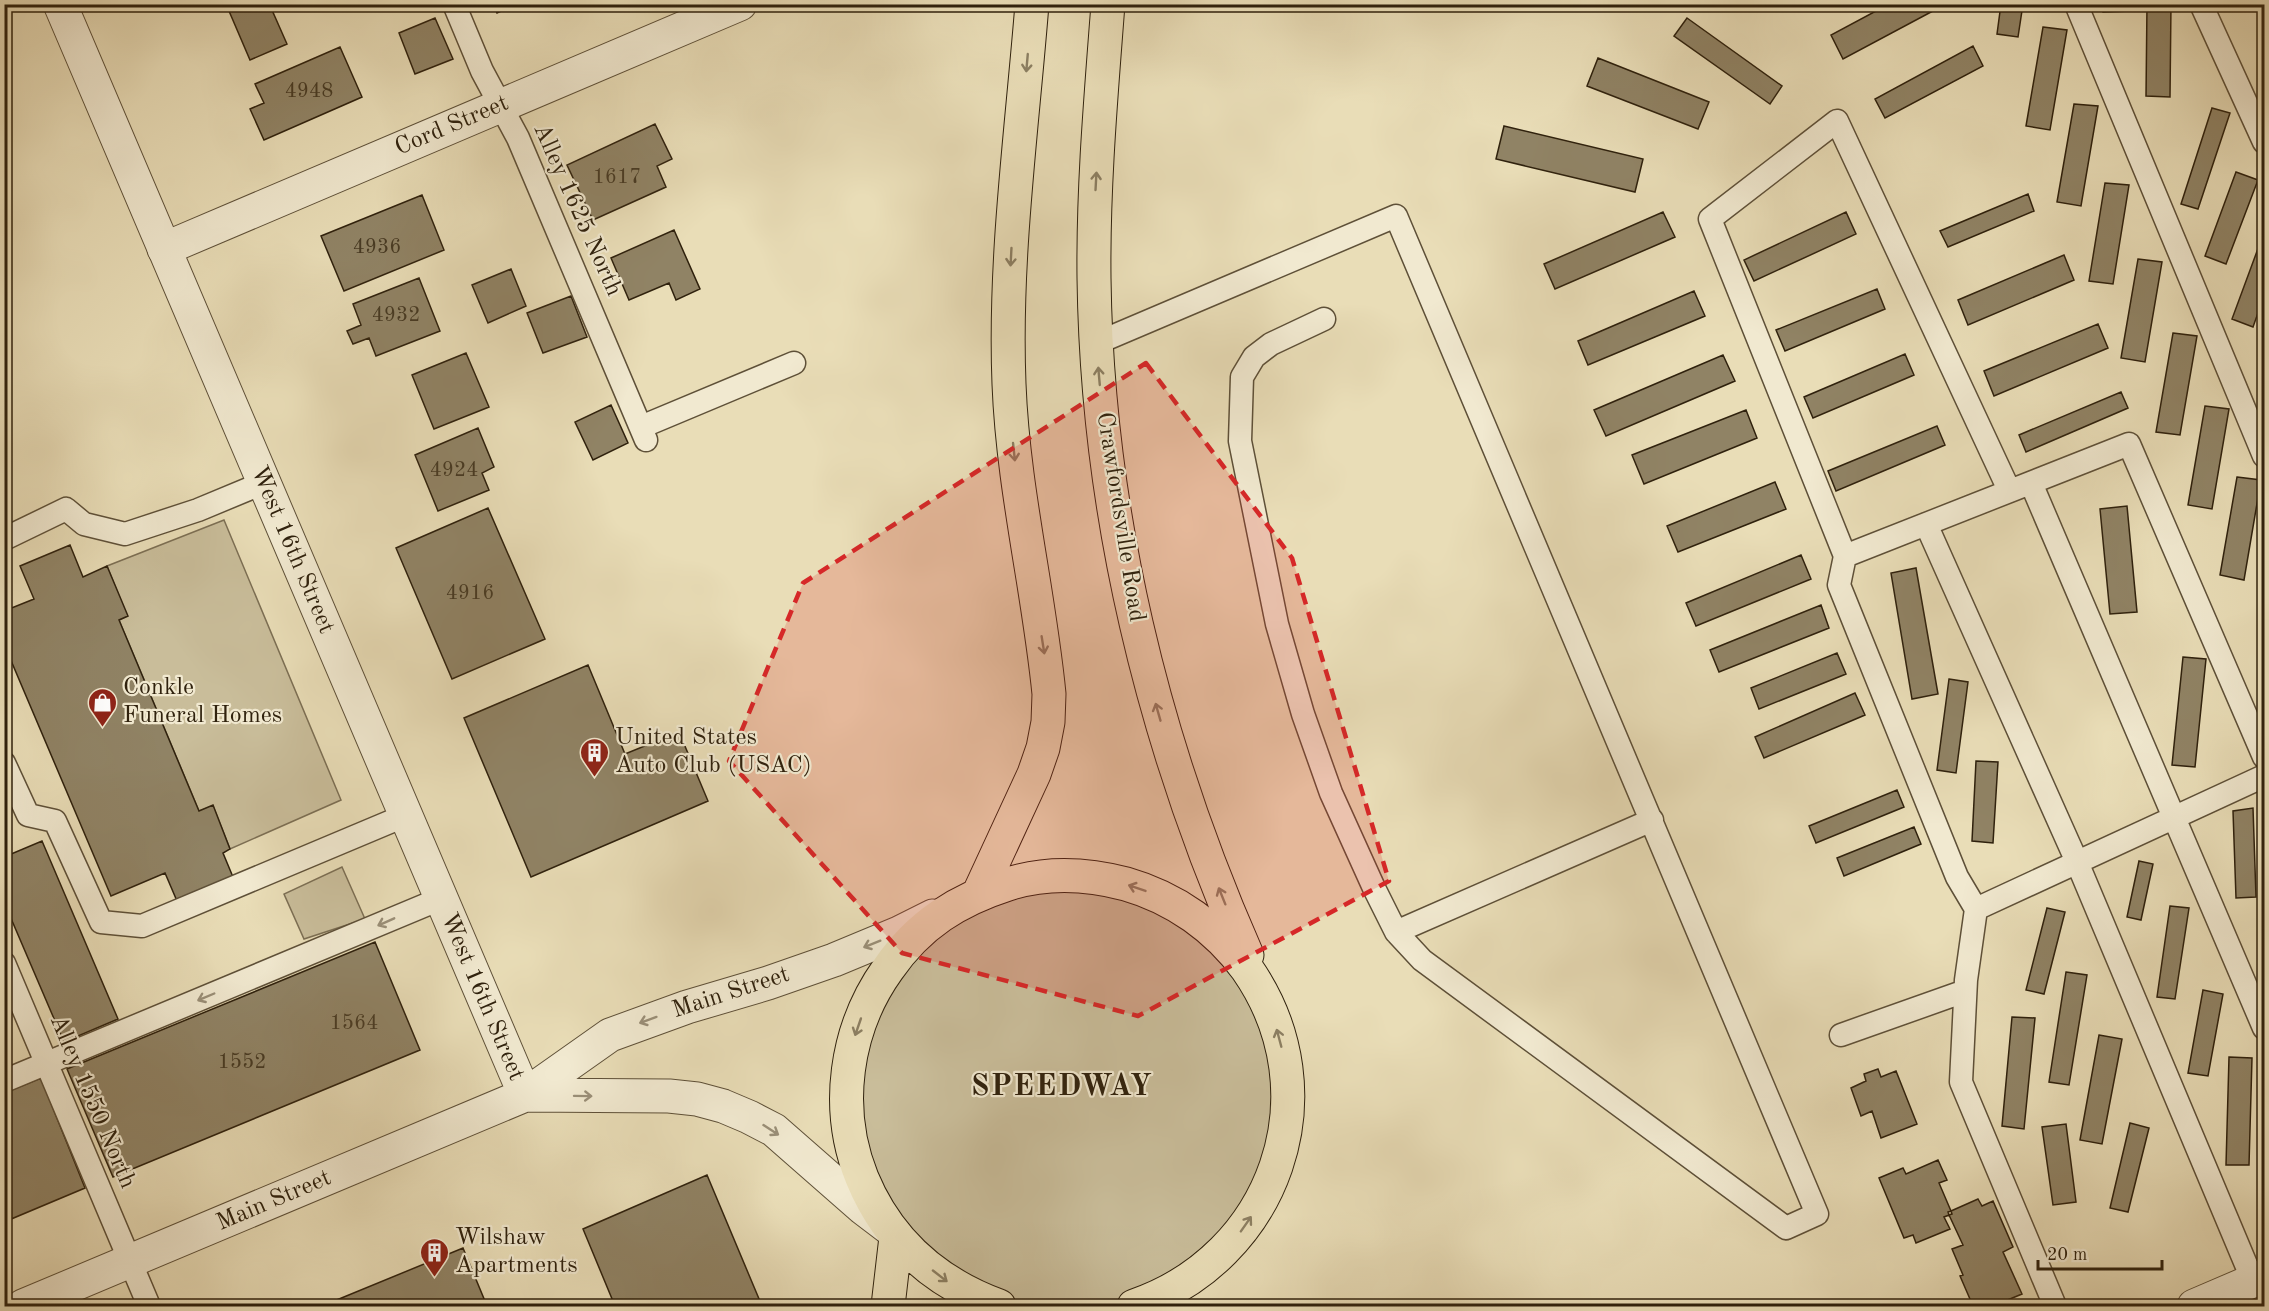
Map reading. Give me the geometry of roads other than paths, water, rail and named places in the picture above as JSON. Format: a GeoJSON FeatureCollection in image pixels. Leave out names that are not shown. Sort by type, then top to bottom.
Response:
{"type":"FeatureCollection","features":[{"type":"Feature","properties":{"kind":"main road"},"geometry":{"type":"LineString","coordinates":[[979,894],[1034,774],[1043,748],[1048,722],[1049,694],[1014,452],[1009,385],[1008,317],[1011,249],[1032,4]]}},
{"type":"Feature","properties":{"kind":"main road","name":"Crawfordsville Road"},"geometry":{"type":"LineString","coordinates":[[1108,4],[1095,194],[1094,279],[1096,343],[1105,448],[1118,532],[1133,616],[1178,780],[1207,860],[1269,1008]]}},
{"type":"Feature","properties":{"kind":"main road"},"geometry":{"type":"LineString","coordinates":[[999,1306],[969,1294],[942,1279],[892,1232],[872,1201],[856,1163],[849,1134],[846,1103],[848,1072],[853,1041],[864,1011],[878,983],[896,957],[915,936],[948,909],[979,894],[1019,881],[1049,876],[1109,879],[1139,888],[1193,915],[1237,956],[1255,981],[1269,1008],[1280,1038],[1288,1101],[1285,1132],[1278,1163],[1266,1193],[1250,1220],[1231,1245],[1162,1306]]}},
{"type":"Feature","properties":{"kind":"main road"},"geometry":{"type":"LineString","coordinates":[[888,1306],[892,1232]]}},
{"type":"Feature","properties":{"kind":"main road"},"geometry":{"type":"LineString","coordinates":[[1134,1306],[1154,1300],[1182,1285],[1208,1267]]}},
{"type":"Feature","properties":{"kind":"street","name":"West 16th Street"},"geometry":{"type":"LineString","coordinates":[[60,4],[404,816],[525,1095]]}},
{"type":"Feature","properties":{"kind":"street","name":"Cord Street"},"geometry":{"type":"LineString","coordinates":[[164,249],[740,4]]}},
{"type":"Feature","properties":{"kind":"street","name":"Main Street"},"geometry":{"type":"LineString","coordinates":[[23,1306],[525,1095],[610,1035],[687,1007],[834,960],[899,933],[948,909]]}},
{"type":"Feature","properties":{"kind":"street","name":"Main Street"},"geometry":{"type":"LineString","coordinates":[[525,1095],[641,1098],[669,1096],[697,1099],[723,1106],[774,1130],[892,1232]]}},
{"type":"Feature","properties":{"kind":"street"},"geometry":{"type":"LineString","coordinates":[[2194,1306],[2259,1279]]}},
{"type":"Feature","properties":{"kind":"lane","name":"Alley 1625 North"},"geometry":{"type":"LineString","coordinates":[[454,4],[482,70],[518,138],[644,433],[794,363]]}},
{"type":"Feature","properties":{"kind":"lane"},"geometry":{"type":"LineString","coordinates":[[2076,4],[2265,456]]}},
{"type":"Feature","properties":{"kind":"lane"},"geometry":{"type":"LineString","coordinates":[[2201,4],[2265,142]]}},
{"type":"Feature","properties":{"kind":"lane"},"geometry":{"type":"LineString","coordinates":[[2009,490],[1837,121],[1710,219],[1845,556],[1839,585],[1957,876],[1976,909],[1965,991],[1961,1082],[2055,1306]]}},
{"type":"Feature","properties":{"kind":"lane"},"geometry":{"type":"LineString","coordinates":[[1096,343],[1396,216],[1817,1214],[1786,1228],[1422,960],[1396,932],[1331,793],[1303,714],[1277,624],[1240,441],[1242,377],[1254,357],[1272,344],[1324,319]]}},
{"type":"Feature","properties":{"kind":"lane"},"geometry":{"type":"LineString","coordinates":[[1845,556],[2129,444],[2265,757]]}},
{"type":"Feature","properties":{"kind":"lane"},"geometry":{"type":"LineString","coordinates":[[4,539],[66,510],[84,524],[125,534],[198,510],[263,483]]}},
{"type":"Feature","properties":{"kind":"lane"},"geometry":{"type":"LineString","coordinates":[[2031,483],[2265,1028]]}},
{"type":"Feature","properties":{"kind":"lane"},"geometry":{"type":"LineString","coordinates":[[1926,524],[2259,1279]]}},
{"type":"Feature","properties":{"kind":"lane"},"geometry":{"type":"LineString","coordinates":[[4,763],[27,815],[54,821],[102,922],[142,926],[404,816]]}},
{"type":"Feature","properties":{"kind":"lane"},"geometry":{"type":"LineString","coordinates":[[1976,909],[2265,776]]}},
{"type":"Feature","properties":{"kind":"lane"},"geometry":{"type":"LineString","coordinates":[[1396,932],[1652,820]]}},
{"type":"Feature","properties":{"kind":"lane"},"geometry":{"type":"LineString","coordinates":[[4,1081],[440,899]]}},
{"type":"Feature","properties":{"kind":"lane","name":"Alley 1550 North"},"geometry":{"type":"LineString","coordinates":[[4,963],[149,1306]]}},
{"type":"Feature","properties":{"kind":"lane"},"geometry":{"type":"LineString","coordinates":[[1841,1035],[1965,991]]}},
{"type":"Feature","properties":{"kind":"place","name":"Conkle Funeral Homes"},"geometry":{"type":"Point","coordinates":[102,728]}},
{"type":"Feature","properties":{"kind":"place","name":"United States Auto Club (USAC)"},"geometry":{"type":"Point","coordinates":[594,778]}},
{"type":"Feature","properties":{"kind":"place","name":"Wilshaw Apartments"},"geometry":{"type":"Point","coordinates":[434,1278]}},
{"type":"Feature","properties":{"kind":"district","name":"SPEEDWAY"},"geometry":{"type":"Point","coordinates":[1062,1087]}}]}
